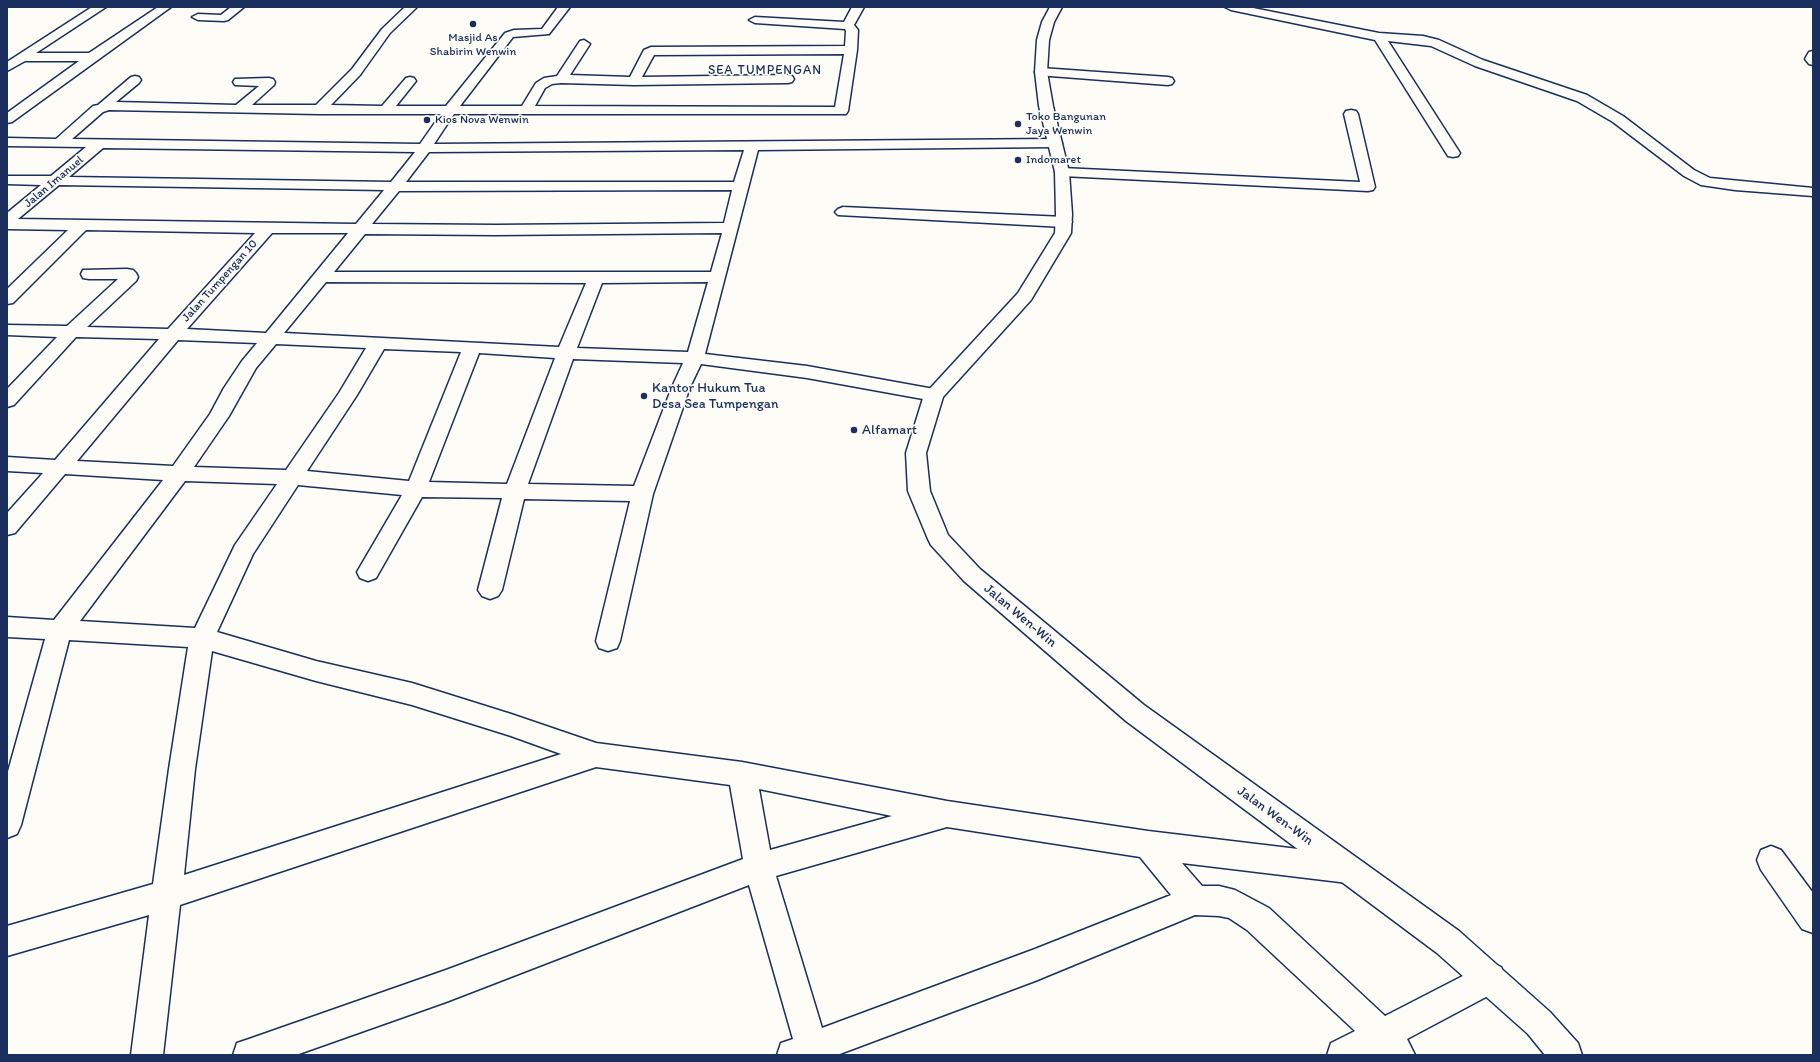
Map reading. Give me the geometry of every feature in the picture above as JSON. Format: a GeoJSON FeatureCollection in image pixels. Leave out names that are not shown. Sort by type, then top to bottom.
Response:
{"type":"FeatureCollection","features":[{"type":"Feature","properties":{"kind":"street"},"geometry":{"type":"LineString","coordinates":[[7,67],[100,7]]}},
{"type":"Feature","properties":{"kind":"street"},"geometry":{"type":"LineString","coordinates":[[7,119],[92,57],[165,7]]}},
{"type":"Feature","properties":{"kind":"street"},"geometry":{"type":"LineString","coordinates":[[198,16],[224,18],[238,7]]}},
{"type":"Feature","properties":{"kind":"street"},"geometry":{"type":"LineString","coordinates":[[318,110],[356,72],[386,31],[411,7]]}},
{"type":"Feature","properties":{"kind":"street"},"geometry":{"type":"LineString","coordinates":[[7,825],[60,630],[179,474],[219,416],[238,382],[271,338],[415,162],[450,110],[508,35],[514,33],[545,32],[564,7]]}},
{"type":"Feature","properties":{"kind":"street"},"geometry":{"type":"LineString","coordinates":[[848,26],[858,7]]}},
{"type":"Feature","properties":{"kind":"street","name":"Jalan Wen-Win"},"geometry":{"type":"LineString","coordinates":[[1056,7],[1048,22],[1045,34],[1041,72],[1046,106],[1062,172],[1063,233],[1025,296],[934,395],[916,453],[919,492],[939,539],[972,575],[1135,713],[1448,942],[1539,1022],[1566,1055]]}},
{"type":"Feature","properties":{"kind":"street"},"geometry":{"type":"LineString","coordinates":[[1232,7],[1379,37],[1423,40],[1435,43],[1479,64],[1582,98],[1618,118],[1689,173],[1706,182],[1735,186],[1813,192]]}},
{"type":"Feature","properties":{"kind":"street"},"geometry":{"type":"LineString","coordinates":[[755,20],[820,23],[848,26],[852,30],[851,50],[838,128]]}},
{"type":"Feature","properties":{"kind":"street"},"geometry":{"type":"LineString","coordinates":[[1379,37],[1453,154]]}},
{"type":"Feature","properties":{"kind":"street"},"geometry":{"type":"LineString","coordinates":[[561,79],[584,44]]}},
{"type":"Feature","properties":{"kind":"street"},"geometry":{"type":"LineString","coordinates":[[634,81],[648,53],[651,51],[851,50]]}},
{"type":"Feature","properties":{"kind":"street"},"geometry":{"type":"LineString","coordinates":[[1813,55],[1811,59],[1813,61]]}},
{"type":"Feature","properties":{"kind":"street"},"geometry":{"type":"LineString","coordinates":[[22,57],[92,57]]}},
{"type":"Feature","properties":{"kind":"street"},"geometry":{"type":"LineString","coordinates":[[1041,72],[1168,81]]}},
{"type":"Feature","properties":{"kind":"street"},"geometry":{"type":"LineString","coordinates":[[526,110],[540,86],[548,81],[561,79],[634,81],[788,79]]}},
{"type":"Feature","properties":{"kind":"street"},"geometry":{"type":"LineString","coordinates":[[59,142],[90,115],[103,107],[135,80]]}},
{"type":"Feature","properties":{"kind":"street"},"geometry":{"type":"LineString","coordinates":[[384,110],[410,81]]}},
{"type":"Feature","properties":{"kind":"street"},"geometry":{"type":"LineString","coordinates":[[239,82],[268,82],[268,85],[239,109]]}},
{"type":"Feature","properties":{"kind":"street"},"geometry":{"type":"LineString","coordinates":[[103,107],[318,110],[526,110],[838,128],[1055,143]]}},
{"type":"Feature","properties":{"kind":"street"},"geometry":{"type":"LineString","coordinates":[[1062,172],[1368,187],[1350,114]]}},
{"type":"Feature","properties":{"kind":"street"},"geometry":{"type":"LineString","coordinates":[[7,142],[100,142],[424,148],[752,146],[838,128]]}},
{"type":"Feature","properties":{"kind":"street","name":"Jalan Imanuel"},"geometry":{"type":"LineString","coordinates":[[7,223],[100,142]]}},
{"type":"Feature","properties":{"kind":"street"},"geometry":{"type":"LineString","coordinates":[[608,641],[642,494],[681,387],[695,358],[731,228],[740,186],[752,146]]}},
{"type":"Feature","properties":{"kind":"street"},"geometry":{"type":"LineString","coordinates":[[7,180],[397,185],[446,187],[740,186]]}},
{"type":"Feature","properties":{"kind":"street"},"geometry":{"type":"LineString","coordinates":[[843,212],[1064,222]]}},
{"type":"Feature","properties":{"kind":"street"},"geometry":{"type":"LineString","coordinates":[[7,223],[361,229],[731,228]]}},
{"type":"Feature","properties":{"kind":"street"},"geometry":{"type":"LineString","coordinates":[[7,299],[82,225]]}},
{"type":"Feature","properties":{"kind":"street","name":"Jalan Tumpengan 10"},"geometry":{"type":"LineString","coordinates":[[7,527],[173,334],[268,228]]}},
{"type":"Feature","properties":{"kind":"street"},"geometry":{"type":"LineString","coordinates":[[7,401],[71,332],[130,277],[127,274],[88,274]]}},
{"type":"Feature","properties":{"kind":"street"},"geometry":{"type":"LineString","coordinates":[[321,277],[718,277]]}},
{"type":"Feature","properties":{"kind":"street"},"geometry":{"type":"LineString","coordinates":[[490,590],[515,491],[566,353],[596,278]]}},
{"type":"Feature","properties":{"kind":"street"},"geometry":{"type":"LineString","coordinates":[[7,330],[173,334],[695,358],[808,372],[934,395]]}},
{"type":"Feature","properties":{"kind":"street"},"geometry":{"type":"LineString","coordinates":[[146,1055],[182,769],[202,638],[243,551],[347,395],[378,343]]}},
{"type":"Feature","properties":{"kind":"street"},"geometry":{"type":"LineString","coordinates":[[368,572],[416,489],[472,347]]}},
{"type":"Feature","properties":{"kind":"street"},"geometry":{"type":"LineString","coordinates":[[7,464],[179,474],[293,477],[416,489],[642,494]]}},
{"type":"Feature","properties":{"kind":"street"},"geometry":{"type":"LineString","coordinates":[[7,627],[202,638],[316,671],[412,694],[511,725],[596,755],[742,774],[946,814],[1148,845],[1348,869]]}},
{"type":"Feature","properties":{"kind":"street"},"geometry":{"type":"LineString","coordinates":[[7,942],[167,895],[596,755]]}},
{"type":"Feature","properties":{"kind":"street"},"geometry":{"type":"LineString","coordinates":[[742,774],[759,867],[806,1052],[1035,965],[1195,900],[1219,901],[1235,905],[1258,918],[1390,1045]]}},
{"type":"Feature","properties":{"kind":"street"},"geometry":{"type":"LineString","coordinates":[[249,1055],[446,986],[759,867],[946,814]]}},
{"type":"Feature","properties":{"kind":"street"},"geometry":{"type":"LineString","coordinates":[[1148,845],[1195,900]]}},
{"type":"Feature","properties":{"kind":"street"},"geometry":{"type":"LineString","coordinates":[[1771,860],[1813,918]]}},
{"type":"Feature","properties":{"kind":"street"},"geometry":{"type":"LineString","coordinates":[[1344,1055],[1390,1045],[1490,978]]}},
{"type":"Feature","properties":{"kind":"place","name":"Masjid As Shabirin Wenwin"},"geometry":{"type":"Point","coordinates":[473,24]}},
{"type":"Feature","properties":{"kind":"place","name":"Kios Nova Wenwin"},"geometry":{"type":"Point","coordinates":[427,120]}},
{"type":"Feature","properties":{"kind":"place","name":"Toko Bangunan Jaya Wenwin"},"geometry":{"type":"Point","coordinates":[1018,124]}},
{"type":"Feature","properties":{"kind":"place","name":"Indomaret"},"geometry":{"type":"Point","coordinates":[1018,160]}},
{"type":"Feature","properties":{"kind":"place","name":"Kantor Hukum Tua Desa Sea Tumpengan"},"geometry":{"type":"Point","coordinates":[644,396]}},
{"type":"Feature","properties":{"kind":"place","name":"Alfamart"},"geometry":{"type":"Point","coordinates":[854,430]}},
{"type":"Feature","properties":{"kind":"district","name":"SEA TUMPENGAN"},"geometry":{"type":"Point","coordinates":[765,71]}}]}
